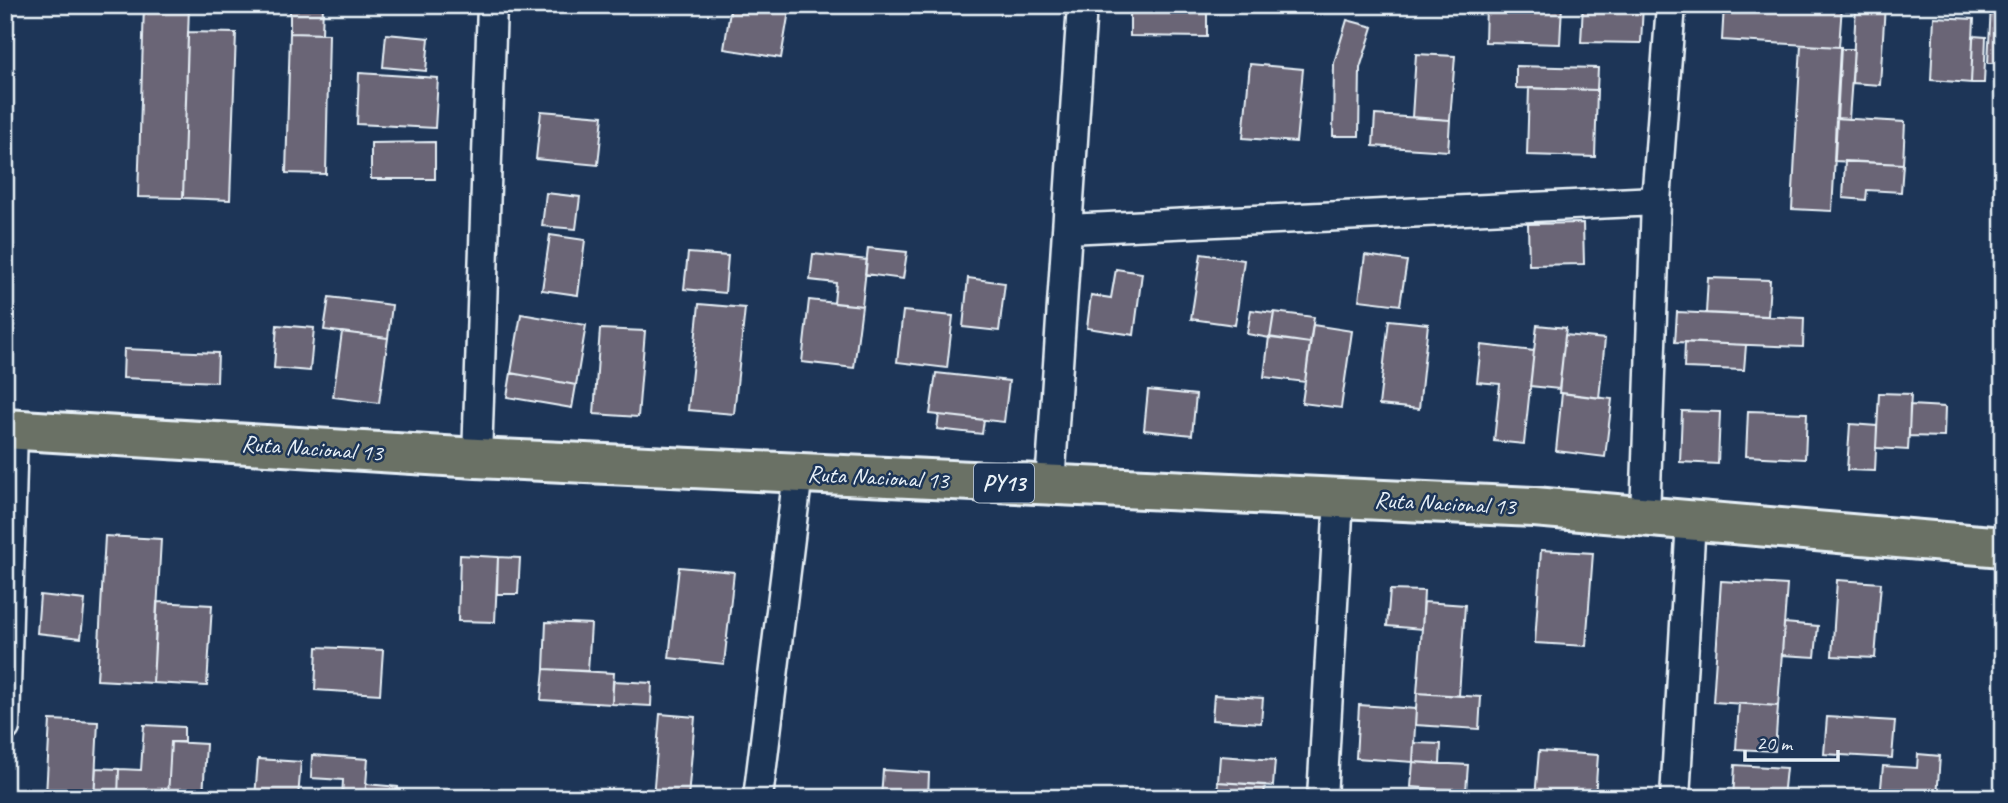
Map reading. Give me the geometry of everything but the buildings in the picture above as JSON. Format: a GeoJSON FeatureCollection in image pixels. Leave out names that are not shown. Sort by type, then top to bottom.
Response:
{"type":"FeatureCollection","features":[{"type":"Feature","properties":{"kind":"highway","name":"Ruta Nacional 13"},"geometry":{"type":"LineString","coordinates":[[9,429],[477,458],[1534,507],[2003,547]]}},
{"type":"Feature","properties":{"kind":"street"},"geometry":{"type":"LineString","coordinates":[[477,458],[492,5]]}},
{"type":"Feature","properties":{"kind":"street"},"geometry":{"type":"LineString","coordinates":[[1050,485],[1083,5]]}},
{"type":"Feature","properties":{"kind":"street"},"geometry":{"type":"LineString","coordinates":[[1645,517],[1656,201],[1671,5]]}},
{"type":"Feature","properties":{"kind":"street"},"geometry":{"type":"LineString","coordinates":[[1067,229],[1656,201]]}},
{"type":"Feature","properties":{"kind":"street"},"geometry":{"type":"LineString","coordinates":[[5,727],[9,429]]}},
{"type":"Feature","properties":{"kind":"street"},"geometry":{"type":"LineString","coordinates":[[758,798],[798,473]]}},
{"type":"Feature","properties":{"kind":"street"},"geometry":{"type":"LineString","coordinates":[[1322,798],[1339,498]]}},
{"type":"Feature","properties":{"kind":"street"},"geometry":{"type":"LineString","coordinates":[[1675,798],[1691,520]]}}]}
